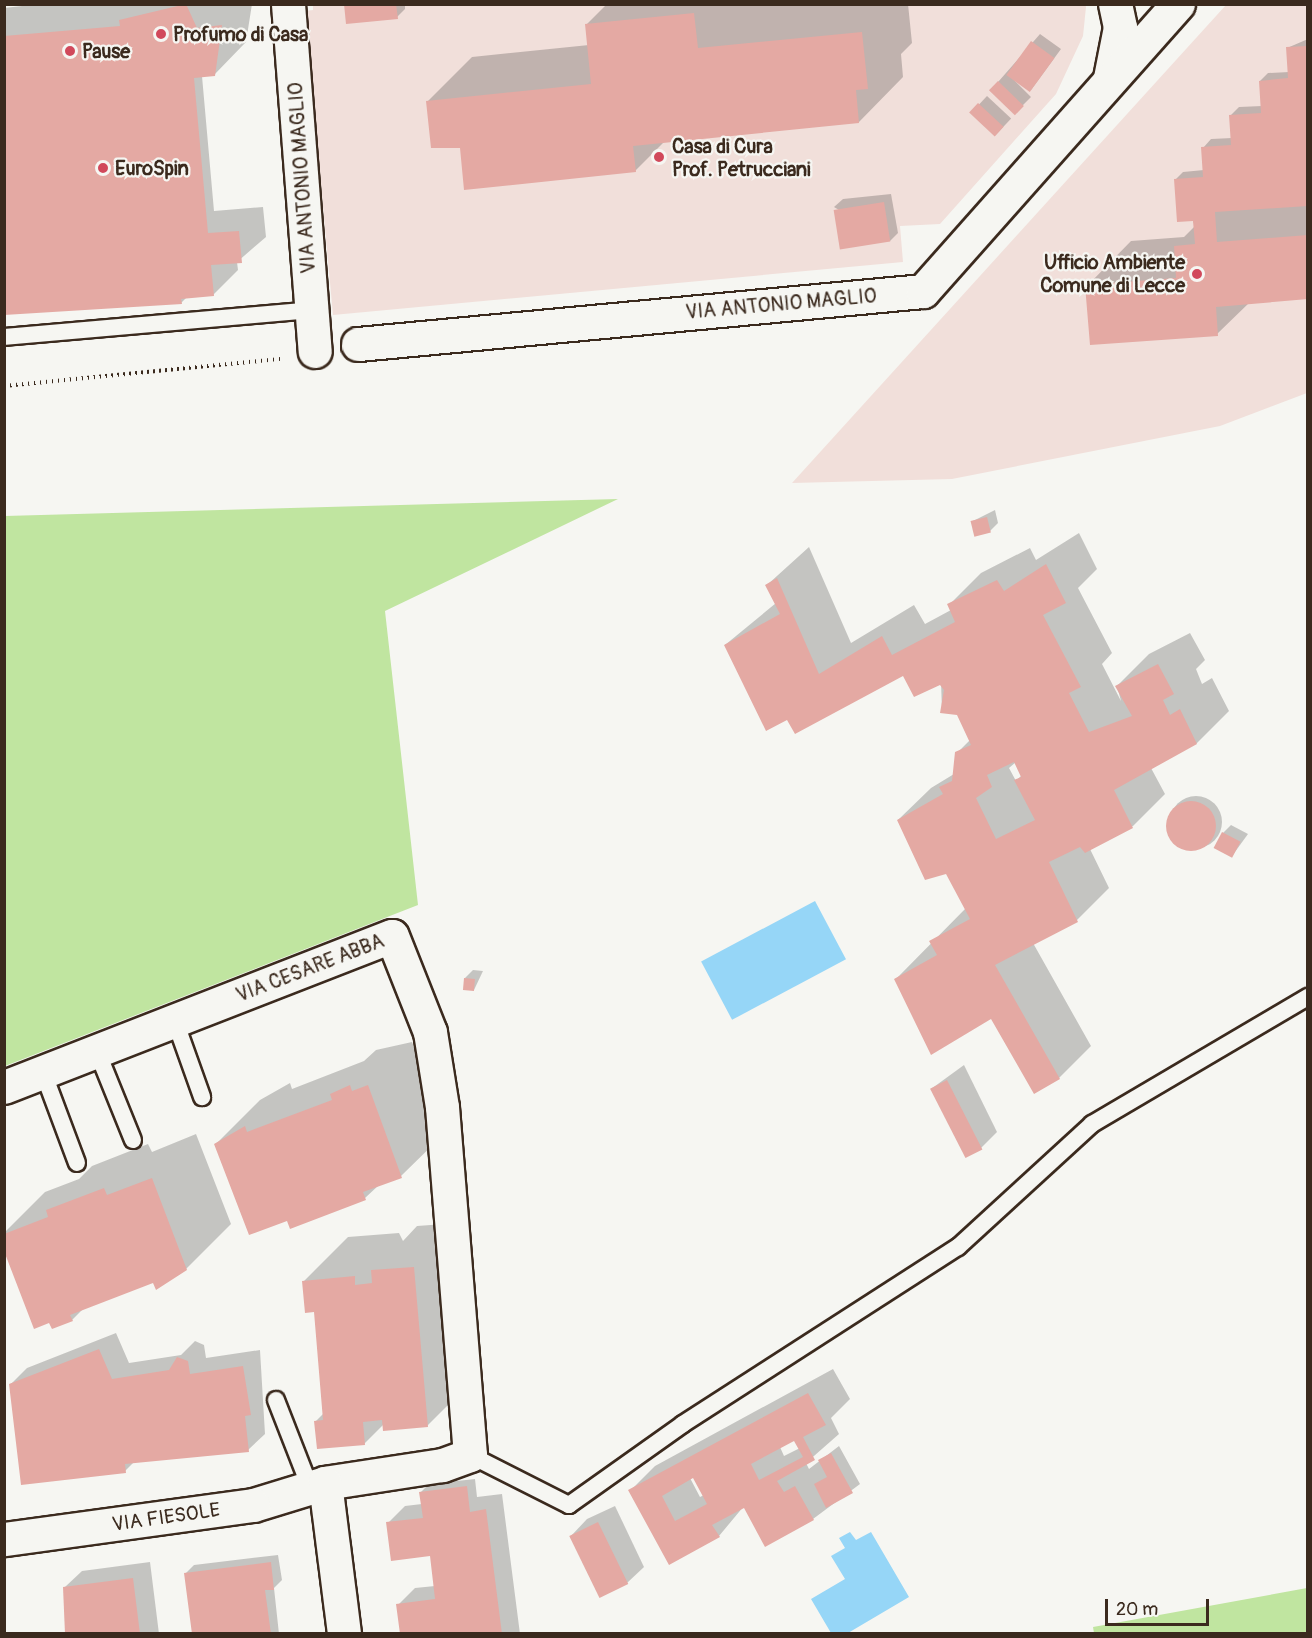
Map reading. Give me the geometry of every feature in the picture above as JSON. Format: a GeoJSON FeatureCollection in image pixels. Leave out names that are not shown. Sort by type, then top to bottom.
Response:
{"type":"FeatureCollection","features":[{"type":"Feature","properties":{"kind":"street","name":"VIA ANTONIO MAGLIO"},"geometry":{"type":"LineString","coordinates":[[288,4],[299,311],[315,351]]}},
{"type":"Feature","properties":{"kind":"street"},"geometry":{"type":"LineString","coordinates":[[1110,80],[1120,27],[1115,4]]}},
{"type":"Feature","properties":{"kind":"street","name":"VIA ANTONIO MAGLIO"},"geometry":{"type":"LineString","coordinates":[[358,344],[923,291],[1178,4]]}},
{"type":"Feature","properties":{"kind":"street","name":"VIA CESARE ABBA"},"geometry":{"type":"LineString","coordinates":[[4,1087],[392,936],[430,1032],[442,1107],[470,1455]]}},
{"type":"Feature","properties":{"kind":"street","name":"VIA FIESOLE"},"geometry":{"type":"LineString","coordinates":[[4,1539],[253,1505],[318,1485],[442,1465],[470,1455]]}},
{"type":"Feature","properties":{"kind":"street"},"geometry":{"type":"LineString","coordinates":[[318,1485],[344,1634]]}},
{"type":"Feature","properties":{"kind":"lane"},"geometry":{"type":"LineString","coordinates":[[4,337],[299,311]]}},
{"type":"Feature","properties":{"kind":"lane"},"geometry":{"type":"LineString","coordinates":[[470,1455],[570,1505],[683,1424],[958,1247],[1092,1124],[1308,997]]}},
{"type":"Feature","properties":{"kind":"lane"},"geometry":{"type":"LineString","coordinates":[[174,1021],[202,1097]]}},
{"type":"Feature","properties":{"kind":"lane"},"geometry":{"type":"LineString","coordinates":[[97,1051],[133,1140]]}},
{"type":"Feature","properties":{"kind":"lane"},"geometry":{"type":"LineString","coordinates":[[43,1072],[77,1163]]}},
{"type":"Feature","properties":{"kind":"lane"},"geometry":{"type":"LineString","coordinates":[[276,1400],[318,1485]]}},
{"type":"Feature","properties":{"kind":"path"},"geometry":{"type":"LineString","coordinates":[[4,386],[290,358],[299,311]]}},
{"type":"Feature","properties":{"kind":"shaded area","name":"Casa di Cura Prof. Petrucciani"},"geometry":{"type":"Polygon","coordinates":[[[313,4],[1085,4],[1086,7],[1083,36],[1056,94],[940,224],[900,226],[903,262],[333,315],[305,11],[313,10],[313,4]]]}},
{"type":"Feature","properties":{"kind":"shaded area"},"geometry":{"type":"Polygon","coordinates":[[[1226,5],[1307,5],[1307,393],[1220,426],[952,479],[792,483],[1226,5]]]}},
{"type":"Feature","properties":{"kind":"green space"},"geometry":{"type":"Polygon","coordinates":[[[618,499],[385,611],[418,905],[5,1066],[5,516],[618,499]]]}},
{"type":"Feature","properties":{"kind":"green space"},"geometry":{"type":"Polygon","coordinates":[[[1307,1588],[1307,1633],[1094,1633],[1093,1627],[1307,1588]]]}},
{"type":"Feature","properties":{"kind":"water"},"geometry":{"type":"Polygon","coordinates":[[[815,901],[846,959],[732,1020],[701,962],[815,901]]]}},
{"type":"Feature","properties":{"kind":"water"},"geometry":{"type":"Polygon","coordinates":[[[850,1532],[856,1540],[871,1532],[909,1597],[848,1633],[831,1633],[811,1599],[845,1579],[831,1556],[845,1548],[839,1538],[850,1532]]]}},
{"type":"Feature","properties":{"kind":"building"},"geometry":{"type":"Polygon","coordinates":[[[186,4],[197,28],[222,25],[215,76],[194,78],[208,233],[239,231],[242,263],[211,265],[214,296],[181,299],[182,304],[4,315],[4,36],[120,26],[119,20],[186,4]]]}},
{"type":"Feature","properties":{"kind":"building"},"geometry":{"type":"Polygon","coordinates":[[[344,4],[396,4],[398,19],[346,24],[344,4]]]}},
{"type":"Feature","properties":{"kind":"building"},"geometry":{"type":"Polygon","coordinates":[[[694,13],[698,48],[862,32],[868,89],[856,90],[859,123],[633,146],[636,172],[464,190],[460,148],[431,148],[426,101],[591,84],[585,24],[694,13]]]}},
{"type":"Feature","properties":{"kind":"building"},"geometry":{"type":"Polygon","coordinates":[[[1031,41],[1054,58],[1030,92],[1006,75],[1031,41]]]}},
{"type":"Feature","properties":{"kind":"building"},"geometry":{"type":"Polygon","coordinates":[[[1308,46],[1308,206],[1215,212],[1217,242],[1308,235],[1308,299],[1216,307],[1218,336],[1090,345],[1085,285],[1176,278],[1174,246],[1195,244],[1193,221],[1177,222],[1174,179],[1203,177],[1201,147],[1231,145],[1229,115],[1261,113],[1259,81],[1288,78],[1286,47],[1308,46]]]}},
{"type":"Feature","properties":{"kind":"building"},"geometry":{"type":"Polygon","coordinates":[[[998,81],[1024,106],[1015,115],[989,90],[998,81]]]}},
{"type":"Feature","properties":{"kind":"building"},"geometry":{"type":"Polygon","coordinates":[[[978,103],[1004,127],[995,136],[969,113],[978,103]]]}},
{"type":"Feature","properties":{"kind":"building"},"geometry":{"type":"Polygon","coordinates":[[[884,202],[890,242],[840,249],[834,210],[884,202]]]}},
{"type":"Feature","properties":{"kind":"building"},"geometry":{"type":"Polygon","coordinates":[[[987,517],[991,533],[974,537],[971,521],[987,517]]]}},
{"type":"Feature","properties":{"kind":"building"},"geometry":{"type":"Polygon","coordinates":[[[1046,564],[1066,603],[1043,615],[1081,687],[1069,693],[1089,732],[1132,716],[1115,686],[1158,664],[1174,694],[1163,700],[1170,715],[1180,709],[1197,744],[1114,790],[1133,828],[1085,853],[1080,847],[1049,862],[1078,922],[995,965],[1060,1079],[1034,1094],[991,1019],[931,1055],[894,979],[937,955],[929,941],[970,919],[946,874],[925,880],[897,820],[943,794],[939,787],[952,781],[955,752],[971,745],[957,715],[940,713],[944,690],[940,685],[914,697],[903,676],[795,734],[787,720],[766,731],[724,645],[780,614],[765,585],[777,578],[819,674],[882,636],[892,655],[955,622],[947,604],[997,580],[1004,591],[1046,564]],[[1014,762],[987,775],[992,787],[976,798],[996,839],[1035,820],[1014,780],[1021,777],[1014,762]]]}},
{"type":"Feature","properties":{"kind":"building"},"geometry":{"type":"Polygon","coordinates":[[[1186,801],[1196,801],[1209,808],[1216,821],[1216,831],[1209,844],[1196,851],[1186,851],[1177,847],[1170,840],[1166,831],[1166,821],[1170,812],[1177,805],[1186,801]]]}},
{"type":"Feature","properties":{"kind":"building"},"geometry":{"type":"Polygon","coordinates":[[[1222,832],[1241,842],[1232,858],[1214,848],[1222,832]]]}},
{"type":"Feature","properties":{"kind":"building"},"geometry":{"type":"Polygon","coordinates":[[[464,978],[475,979],[474,991],[463,990],[464,978]]]}},
{"type":"Feature","properties":{"kind":"building"},"geometry":{"type":"Polygon","coordinates":[[[947,1080],[982,1149],[965,1158],[930,1089],[947,1080]]]}},
{"type":"Feature","properties":{"kind":"building"},"geometry":{"type":"Polygon","coordinates":[[[350,1085],[352,1091],[368,1085],[402,1178],[363,1192],[366,1200],[290,1229],[287,1221],[249,1235],[214,1144],[245,1126],[247,1132],[332,1100],[330,1094],[350,1085]]]}},
{"type":"Feature","properties":{"kind":"building"},"geometry":{"type":"Polygon","coordinates":[[[152,1178],[187,1270],[156,1290],[153,1283],[70,1315],[73,1321],[52,1329],[49,1323],[34,1329],[4,1251],[4,1234],[48,1217],[46,1210],[104,1188],[107,1195],[152,1178]]]}},
{"type":"Feature","properties":{"kind":"building"},"geometry":{"type":"Polygon","coordinates":[[[414,1267],[428,1427],[383,1431],[382,1420],[363,1422],[365,1445],[317,1449],[314,1421],[323,1420],[314,1312],[305,1313],[302,1281],[355,1276],[355,1285],[372,1283],[371,1270],[414,1267]]]}},
{"type":"Feature","properties":{"kind":"building"},"geometry":{"type":"Polygon","coordinates":[[[99,1349],[112,1379],[169,1370],[177,1357],[188,1361],[190,1374],[243,1366],[251,1415],[245,1416],[249,1452],[125,1464],[126,1473],[21,1485],[9,1384],[99,1349]]]}},
{"type":"Feature","properties":{"kind":"building"},"geometry":{"type":"Polygon","coordinates":[[[808,1393],[826,1425],[803,1437],[815,1460],[777,1481],[784,1492],[795,1486],[814,1520],[765,1547],[744,1508],[712,1525],[720,1537],[669,1565],[628,1490],[808,1393]],[[794,1441],[751,1464],[759,1480],[803,1457],[794,1441]],[[693,1478],[662,1496],[675,1521],[707,1504],[693,1478]]]}},
{"type":"Feature","properties":{"kind":"building"},"geometry":{"type":"Polygon","coordinates":[[[831,1453],[853,1493],[826,1508],[814,1484],[827,1477],[818,1460],[831,1453]]]}},
{"type":"Feature","properties":{"kind":"building"},"geometry":{"type":"Polygon","coordinates":[[[467,1486],[470,1512],[486,1509],[502,1634],[400,1634],[396,1604],[435,1599],[430,1556],[391,1561],[386,1522],[423,1518],[419,1492],[467,1486]]]}},
{"type":"Feature","properties":{"kind":"building"},"geometry":{"type":"Polygon","coordinates":[[[598,1522],[628,1584],[599,1598],[569,1536],[598,1522]]]}},
{"type":"Feature","properties":{"kind":"building"},"geometry":{"type":"Polygon","coordinates":[[[271,1562],[274,1590],[265,1590],[271,1634],[192,1634],[184,1573],[271,1562]]]}},
{"type":"Feature","properties":{"kind":"building"},"geometry":{"type":"Polygon","coordinates":[[[133,1578],[140,1634],[65,1634],[63,1587],[133,1578]]]}},
{"type":"Feature","properties":{"kind":"place","name":"Profumo di Casa"},"geometry":{"type":"Point","coordinates":[161,34]}},
{"type":"Feature","properties":{"kind":"place","name":"Pause"},"geometry":{"type":"Point","coordinates":[70,51]}},
{"type":"Feature","properties":{"kind":"place","name":"Casa di Cura Prof. Petrucciani"},"geometry":{"type":"Point","coordinates":[659,157]}},
{"type":"Feature","properties":{"kind":"place","name":"EuroSpin"},"geometry":{"type":"Point","coordinates":[103,168]}},
{"type":"Feature","properties":{"kind":"place","name":"Ufficio Ambiente Comune di Lecce"},"geometry":{"type":"Point","coordinates":[1197,274]}}]}
